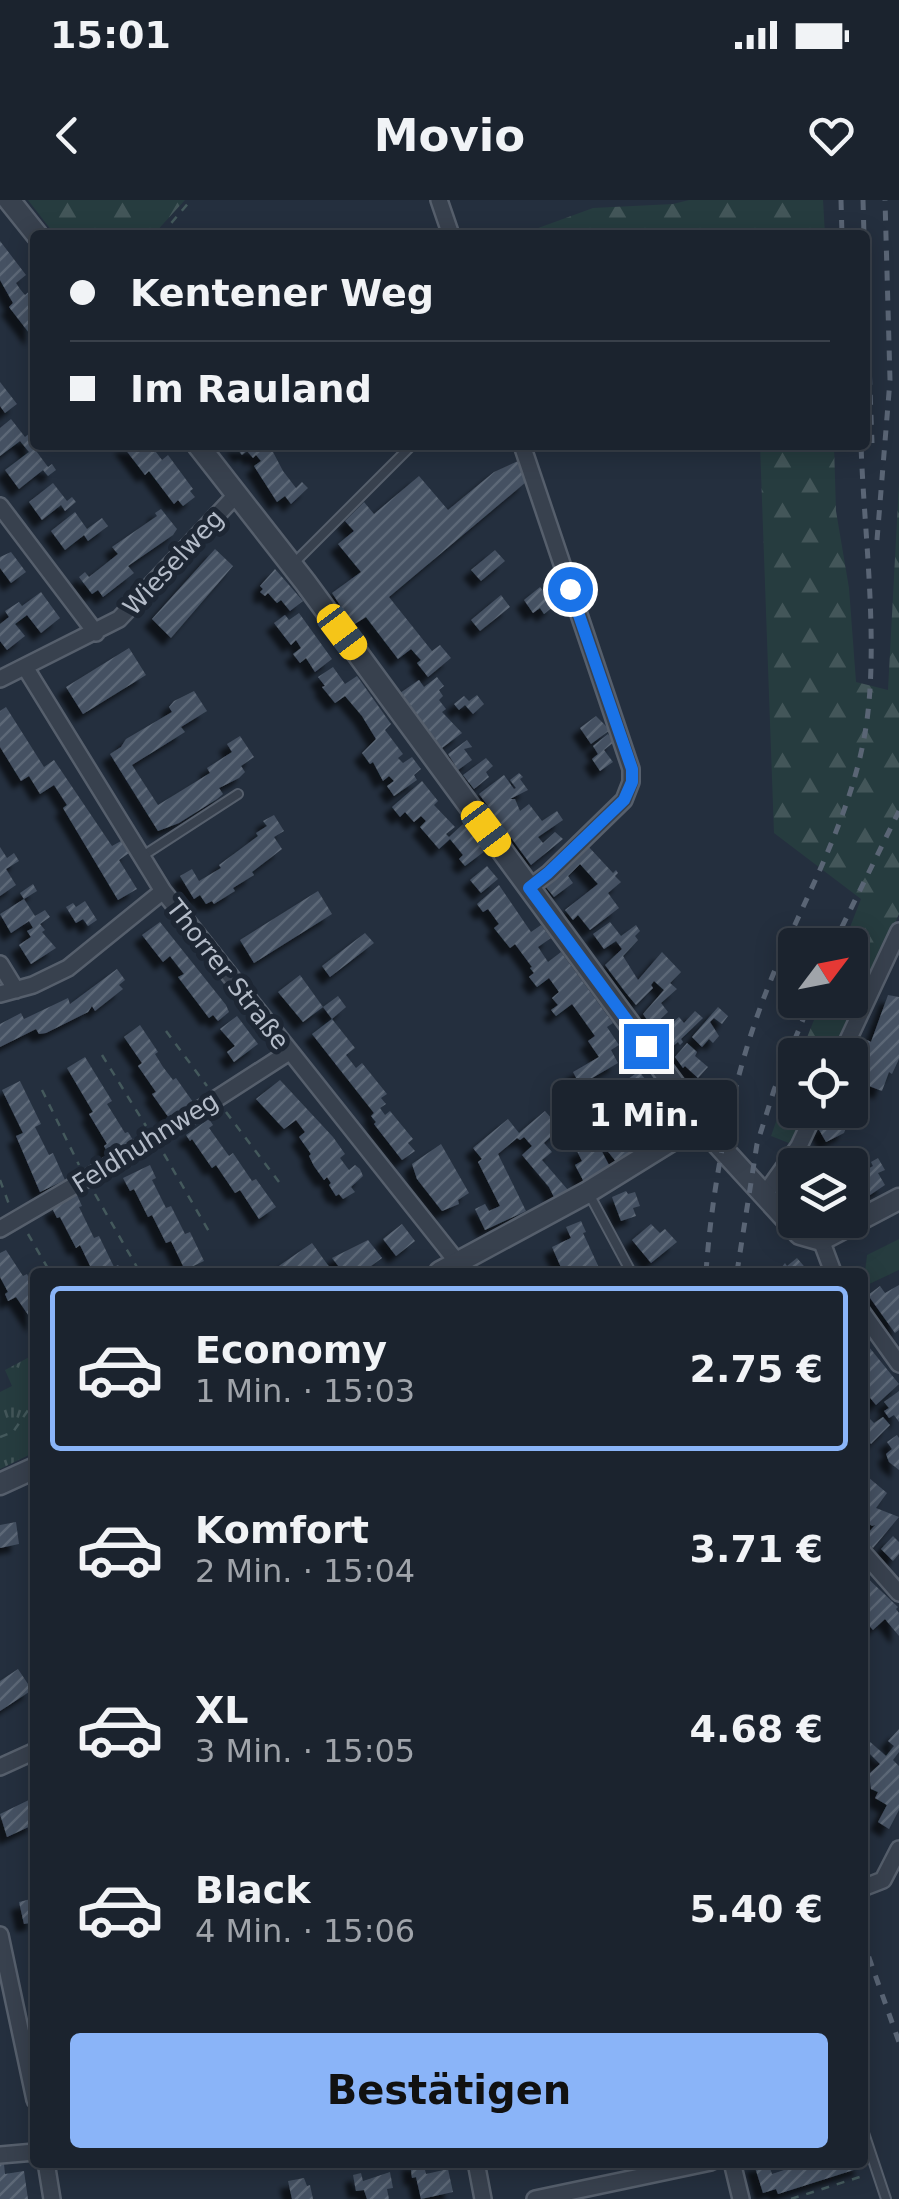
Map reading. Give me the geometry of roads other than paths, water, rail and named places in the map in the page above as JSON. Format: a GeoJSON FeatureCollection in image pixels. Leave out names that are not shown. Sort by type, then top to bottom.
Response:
{"type":"FeatureCollection","features":[{"type":"Feature","properties":{"kind":"street"},"geometry":{"type":"LineString","coordinates":[[9,200],[33,230]]}},
{"type":"Feature","properties":{"kind":"street"},"geometry":{"type":"LineString","coordinates":[[439,200],[449,230]]}},
{"type":"Feature","properties":{"kind":"street"},"geometry":{"type":"LineString","coordinates":[[202,450],[292,565],[701,1122],[800,1234],[821,1240],[899,1199]]}},
{"type":"Feature","properties":{"kind":"street"},"geometry":{"type":"LineString","coordinates":[[524,450],[632,769],[632,782],[624,800],[529,888]]}},
{"type":"Feature","properties":{"kind":"street","name":"Wieselweg"},"geometry":{"type":"LineString","coordinates":[[0,679],[119,619],[236,495]]}},
{"type":"Feature","properties":{"kind":"street"},"geometry":{"type":"LineString","coordinates":[[0,506],[96,633]]}},
{"type":"Feature","properties":{"kind":"street","name":"Thorrer Straße"},"geometry":{"type":"LineString","coordinates":[[25,667],[163,891],[289,1052],[449,1268]]}},
{"type":"Feature","properties":{"kind":"street"},"geometry":{"type":"LineString","coordinates":[[0,964],[8,992],[68,968],[163,891]]}},
{"type":"Feature","properties":{"kind":"street"},"geometry":{"type":"LineString","coordinates":[[849,1038],[899,931]]}},
{"type":"Feature","properties":{"kind":"street","name":"Feldhuhnweg"},"geometry":{"type":"LineString","coordinates":[[0,1229],[154,1139],[289,1052]]}},
{"type":"Feature","properties":{"kind":"street"},"geometry":{"type":"LineString","coordinates":[[449,1268],[588,1192],[701,1122]]}},
{"type":"Feature","properties":{"kind":"street"},"geometry":{"type":"LineString","coordinates":[[765,1194],[808,1128]]}},
{"type":"Feature","properties":{"kind":"street"},"geometry":{"type":"LineString","coordinates":[[821,1240],[832,1268]]}},
{"type":"Feature","properties":{"kind":"street"},"geometry":{"type":"LineString","coordinates":[[868,1320],[899,1364]]}},
{"type":"Feature","properties":{"kind":"street"},"geometry":{"type":"LineString","coordinates":[[0,1484],[30,1470]]}},
{"type":"Feature","properties":{"kind":"street"},"geometry":{"type":"LineString","coordinates":[[868,1558],[899,1594]]}},
{"type":"Feature","properties":{"kind":"street"},"geometry":{"type":"LineString","coordinates":[[0,1767],[30,1754]]}},
{"type":"Feature","properties":{"kind":"street"},"geometry":{"type":"LineString","coordinates":[[868,1886],[883,1880],[899,1849]]}},
{"type":"Feature","properties":{"kind":"street"},"geometry":{"type":"LineString","coordinates":[[883,1880],[899,1891]]}},
{"type":"Feature","properties":{"kind":"street"},"geometry":{"type":"LineString","coordinates":[[0,1936],[30,2062]]}},
{"type":"Feature","properties":{"kind":"street"},"geometry":{"type":"LineString","coordinates":[[0,2155],[30,2152]]}},
{"type":"Feature","properties":{"kind":"street"},"geometry":{"type":"LineString","coordinates":[[47,2168],[52,2199]]}},
{"type":"Feature","properties":{"kind":"street"},"geometry":{"type":"LineString","coordinates":[[477,2168],[483,2199]]}},
{"type":"Feature","properties":{"kind":"street"},"geometry":{"type":"LineString","coordinates":[[536,2199],[683,2168]]}},
{"type":"Feature","properties":{"kind":"street"},"geometry":{"type":"LineString","coordinates":[[733,2168],[741,2199]]}},
{"type":"Feature","properties":{"kind":"lane"},"geometry":{"type":"LineString","coordinates":[[292,565],[407,450]]}},
{"type":"Feature","properties":{"kind":"lane"},"geometry":{"type":"LineString","coordinates":[[142,857],[238,794]]}},
{"type":"Feature","properties":{"kind":"lane"},"geometry":{"type":"LineString","coordinates":[[588,1192],[629,1268]]}},
{"type":"Feature","properties":{"kind":"lane"},"geometry":{"type":"LineString","coordinates":[[868,2144],[886,2199]]}},
{"type":"Feature","properties":{"kind":"railway"},"geometry":{"type":"LineString","coordinates":[[841,200],[842,230]]}},
{"type":"Feature","properties":{"kind":"railway"},"geometry":{"type":"LineString","coordinates":[[863,200],[864,230]]}},
{"type":"Feature","properties":{"kind":"railway"},"geometry":{"type":"LineString","coordinates":[[877,540],[890,380],[885,200]]}},
{"type":"Feature","properties":{"kind":"railway"},"geometry":{"type":"LineString","coordinates":[[870,389],[872,443]]}},
{"type":"Feature","properties":{"kind":"railway"},"geometry":{"type":"LineString","coordinates":[[706,1268],[724,1140],[739,1074],[773,975],[847,801],[866,727],[871,623],[861,450]]}},
{"type":"Feature","properties":{"kind":"railway"},"geometry":{"type":"LineString","coordinates":[[841,928],[899,811]]}},
{"type":"Feature","properties":{"kind":"railway"},"geometry":{"type":"LineString","coordinates":[[738,1268],[757,1144],[804,1018]]}},
{"type":"Feature","properties":{"kind":"railway"},"geometry":{"type":"LineString","coordinates":[[868,1955],[899,2042]]}}]}
